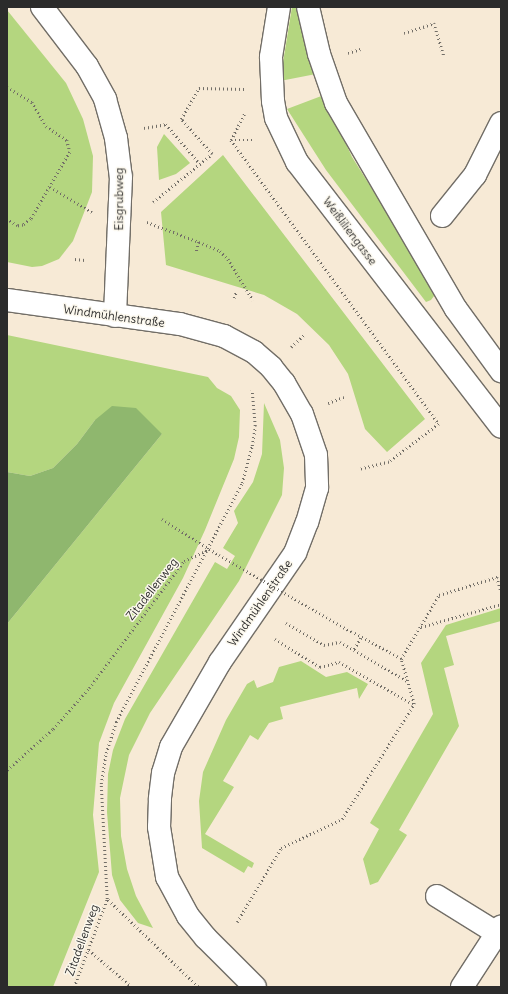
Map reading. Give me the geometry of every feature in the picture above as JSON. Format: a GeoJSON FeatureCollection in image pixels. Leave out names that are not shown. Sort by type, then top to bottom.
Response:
{"type":"FeatureCollection","features":[{"type":"Feature","properties":{"kind":"street","name":"Eisgrubweg"},"geometry":{"type":"LineString","coordinates":[[42,7],[87,66],[105,99],[116,138],[121,177],[115,316]]}},
{"type":"Feature","properties":{"kind":"street","name":"Weißliliengasse"},"geometry":{"type":"LineString","coordinates":[[279,7],[271,57],[273,101],[276,118],[297,162],[501,427]]}},
{"type":"Feature","properties":{"kind":"street"},"geometry":{"type":"LineString","coordinates":[[308,7],[319,54],[336,103],[456,309],[501,371]]}},
{"type":"Feature","properties":{"kind":"street"},"geometry":{"type":"LineString","coordinates":[[442,216],[475,175],[501,123]]}},
{"type":"Feature","properties":{"kind":"street","name":"Windmühlenstraße"},"geometry":{"type":"LineString","coordinates":[[7,300],[180,324],[224,336],[254,352],[271,367],[287,388],[302,414],[316,455],[317,488],[295,553],[220,662],[171,747],[163,773],[160,800],[162,852],[170,883],[188,916],[206,938],[255,987]]}},
{"type":"Feature","properties":{"kind":"street"},"geometry":{"type":"LineString","coordinates":[[437,896],[499,930],[462,987]]}},
{"type":"Feature","properties":{"kind":"path"},"geometry":{"type":"LineString","coordinates":[[404,33],[434,24],[444,55]]}},
{"type":"Feature","properties":{"kind":"path"},"geometry":{"type":"LineString","coordinates":[[347,53],[360,49]]}},
{"type":"Feature","properties":{"kind":"path"},"geometry":{"type":"LineString","coordinates":[[7,87],[32,102],[46,126],[67,140],[70,152],[30,219],[23,225],[17,226],[7,219]]}},
{"type":"Feature","properties":{"kind":"path"},"geometry":{"type":"LineString","coordinates":[[153,202],[212,154],[181,119],[199,88],[246,89]]}},
{"type":"Feature","properties":{"kind":"path"},"geometry":{"type":"LineString","coordinates":[[230,140],[246,111]]}},
{"type":"Feature","properties":{"kind":"path"},"geometry":{"type":"LineString","coordinates":[[144,128],[166,124],[200,164]]}},
{"type":"Feature","properties":{"kind":"path"},"geometry":{"type":"LineString","coordinates":[[230,140],[259,140]]}},
{"type":"Feature","properties":{"kind":"path"},"geometry":{"type":"LineString","coordinates":[[230,140],[439,424],[389,462],[360,469]]}},
{"type":"Feature","properties":{"kind":"path"},"geometry":{"type":"LineString","coordinates":[[50,186],[84,208]]}},
{"type":"Feature","properties":{"kind":"path"},"geometry":{"type":"LineString","coordinates":[[147,222],[220,250],[228,259],[253,300]]}},
{"type":"Feature","properties":{"kind":"path"},"geometry":{"type":"LineString","coordinates":[[196,253],[199,242]]}},
{"type":"Feature","properties":{"kind":"path"},"geometry":{"type":"LineString","coordinates":[[75,259],[85,260]]}},
{"type":"Feature","properties":{"kind":"path"},"geometry":{"type":"LineString","coordinates":[[234,298],[236,292]]}},
{"type":"Feature","properties":{"kind":"path"},"geometry":{"type":"LineString","coordinates":[[300,339],[304,335]]}},
{"type":"Feature","properties":{"kind":"path"},"geometry":{"type":"LineString","coordinates":[[208,550],[242,484],[255,426],[252,395]]}},
{"type":"Feature","properties":{"kind":"path"},"geometry":{"type":"LineString","coordinates":[[338,399],[344,397]]}},
{"type":"Feature","properties":{"kind":"path"},"geometry":{"type":"LineString","coordinates":[[162,519],[208,550],[400,659],[414,704],[342,819],[281,848],[236,922]]}},
{"type":"Feature","properties":{"kind":"path","name":"Zitadellenweg"},"geometry":{"type":"LineString","coordinates":[[7,770],[53,729],[89,688],[184,562],[208,550]]}},
{"type":"Feature","properties":{"kind":"path"},"geometry":{"type":"LineString","coordinates":[[400,659],[421,628],[439,595],[497,577],[501,591]]}},
{"type":"Feature","properties":{"kind":"path"},"geometry":{"type":"LineString","coordinates":[[421,628],[501,604]]}},
{"type":"Feature","properties":{"kind":"path"},"geometry":{"type":"LineString","coordinates":[[286,623],[324,645],[340,642],[407,681]]}},
{"type":"Feature","properties":{"kind":"path"},"geometry":{"type":"LineString","coordinates":[[354,650],[361,638]]}},
{"type":"Feature","properties":{"kind":"path"},"geometry":{"type":"LineString","coordinates":[[275,639],[320,667],[339,662],[414,704]]}},
{"type":"Feature","properties":{"kind":"path","name":"Zitadellenweg"},"geometry":{"type":"LineString","coordinates":[[74,987],[107,899]]}},
{"type":"Feature","properties":{"kind":"path"},"geometry":{"type":"LineString","coordinates":[[89,950],[132,987]]}},
{"type":"Feature","properties":{"kind":"path"},"geometry":{"type":"LineString","coordinates":[[180,970],[198,987]]}},
{"type":"Feature","properties":{"kind":"green space"},"geometry":{"type":"Polygon","coordinates":[[[292,7],[302,7],[316,74],[280,81],[292,7]]]}},
{"type":"Feature","properties":{"kind":"green space"},"geometry":{"type":"Polygon","coordinates":[[[7,10],[66,83],[83,119],[93,156],[92,192],[73,241],[59,259],[42,266],[32,267],[7,262],[7,10]]]}},
{"type":"Feature","properties":{"kind":"green space"},"geometry":{"type":"Polygon","coordinates":[[[324,95],[352,157],[437,292],[431,300],[426,302],[326,170],[287,109],[324,95]]]}},
{"type":"Feature","properties":{"kind":"green space"},"geometry":{"type":"Polygon","coordinates":[[[164,134],[190,163],[176,174],[159,180],[157,147],[164,134]]]}},
{"type":"Feature","properties":{"kind":"green space"},"geometry":{"type":"Polygon","coordinates":[[[223,155],[425,419],[387,452],[365,429],[348,374],[329,345],[297,314],[264,295],[166,265],[161,212],[223,155]]]}},
{"type":"Feature","properties":{"kind":"green space"},"geometry":{"type":"Polygon","coordinates":[[[7,335],[208,377],[217,388],[231,396],[240,410],[239,437],[234,459],[205,530],[183,578],[114,703],[99,743],[93,815],[99,872],[53,987],[7,987],[7,624],[162,434],[95,420],[77,444],[53,468],[30,476],[7,472],[7,335]]]}},
{"type":"Feature","properties":{"kind":"green space"},"geometry":{"type":"Polygon","coordinates":[[[264,403],[280,440],[284,468],[282,495],[239,581],[150,713],[129,755],[120,798],[121,836],[127,869],[136,896],[153,928],[138,923],[120,900],[112,875],[107,812],[108,774],[113,750],[125,719],[215,562],[227,569],[235,556],[223,548],[238,523],[234,511],[253,482],[262,454],[264,403]]]}},
{"type":"Feature","properties":{"kind":"green space"},"geometry":{"type":"Polygon","coordinates":[[[112,406],[136,408],[162,434],[7,624],[7,472],[30,476],[53,468],[77,444],[95,420],[112,406]]]}},
{"type":"Feature","properties":{"kind":"green space"},"geometry":{"type":"Polygon","coordinates":[[[501,608],[501,621],[446,636],[454,665],[444,668],[459,726],[399,830],[407,835],[378,882],[370,885],[363,859],[379,829],[370,823],[433,714],[421,663],[446,625],[501,608]]]}},
{"type":"Feature","properties":{"kind":"green space"},"geometry":{"type":"Polygon","coordinates":[[[301,661],[326,677],[347,672],[368,684],[359,699],[357,688],[280,707],[283,719],[269,723],[258,740],[250,735],[223,781],[234,787],[205,834],[254,863],[252,868],[248,866],[244,873],[202,848],[199,801],[203,772],[226,720],[247,684],[254,680],[257,688],[273,682],[279,667],[301,661]]]}}]}
